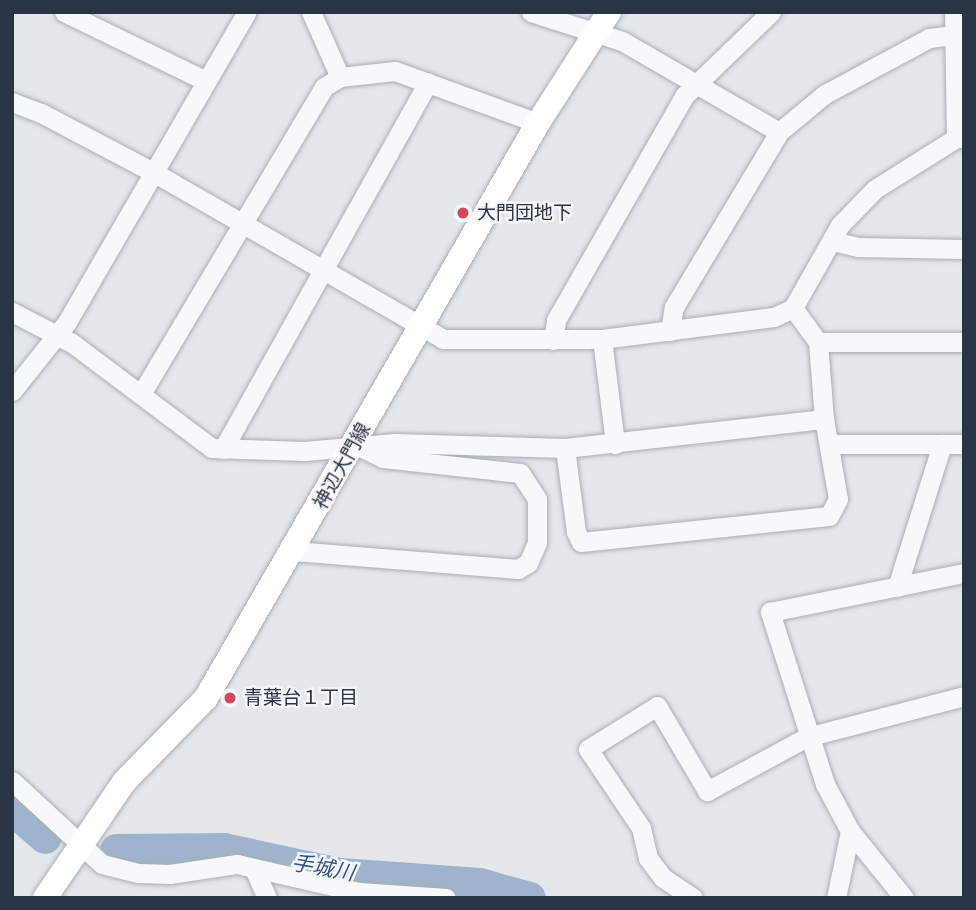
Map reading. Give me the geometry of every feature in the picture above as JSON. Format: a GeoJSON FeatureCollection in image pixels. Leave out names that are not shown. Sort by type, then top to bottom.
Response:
{"type":"FeatureCollection","features":[{"type":"Feature","properties":{"kind":"main road","name":"神辺大門線"},"geometry":{"type":"LineString","coordinates":[[45,898],[80,842],[124,782],[206,698],[294,551],[419,327],[538,123],[609,12]]}},
{"type":"Feature","properties":{"kind":"street"},"geometry":{"type":"LineString","coordinates":[[64,12],[204,80]]}},
{"type":"Feature","properties":{"kind":"street"},"geometry":{"type":"LineString","coordinates":[[12,391],[57,333],[153,172],[204,80],[247,12]]}},
{"type":"Feature","properties":{"kind":"street"},"geometry":{"type":"LineString","coordinates":[[312,12],[340,77]]}},
{"type":"Feature","properties":{"kind":"street"},"geometry":{"type":"LineString","coordinates":[[531,12],[593,34],[622,41],[779,132]]}},
{"type":"Feature","properties":{"kind":"street"},"geometry":{"type":"LineString","coordinates":[[553,340],[556,320],[695,84],[771,12]]}},
{"type":"Feature","properties":{"kind":"street"},"geometry":{"type":"LineString","coordinates":[[12,102],[41,113],[153,172],[443,339],[602,339],[755,323],[793,308],[839,225],[874,189],[960,138],[959,34],[954,12]]}},
{"type":"Feature","properties":{"kind":"street"},"geometry":{"type":"LineString","coordinates":[[670,331],[674,307],[779,132],[825,94],[929,38],[959,34]]}},
{"type":"Feature","properties":{"kind":"street"},"geometry":{"type":"LineString","coordinates":[[141,394],[312,101],[340,77],[395,71],[538,123]]}},
{"type":"Feature","properties":{"kind":"street"},"geometry":{"type":"LineString","coordinates":[[223,449],[428,82]]}},
{"type":"Feature","properties":{"kind":"street"},"geometry":{"type":"LineString","coordinates":[[832,240],[857,247],[964,249]]}},
{"type":"Feature","properties":{"kind":"street"},"geometry":{"type":"LineString","coordinates":[[565,448],[576,532],[581,542],[830,516],[838,499],[824,419],[818,342],[793,308]]}},
{"type":"Feature","properties":{"kind":"street"},"geometry":{"type":"LineString","coordinates":[[12,312],[57,333],[212,448],[304,451],[354,444],[565,448],[824,419]]}},
{"type":"Feature","properties":{"kind":"street"},"geometry":{"type":"LineString","coordinates":[[602,339],[615,444]]}},
{"type":"Feature","properties":{"kind":"street"},"geometry":{"type":"LineString","coordinates":[[818,342],[964,342]]}},
{"type":"Feature","properties":{"kind":"street"},"geometry":{"type":"LineString","coordinates":[[294,551],[518,569],[528,563],[537,543],[537,499],[520,473],[383,458],[354,444]]}},
{"type":"Feature","properties":{"kind":"street"},"geometry":{"type":"LineString","coordinates":[[829,444],[964,444]]}},
{"type":"Feature","properties":{"kind":"street"},"geometry":{"type":"LineString","coordinates":[[897,587],[942,444]]}},
{"type":"Feature","properties":{"kind":"street"},"geometry":{"type":"LineString","coordinates":[[904,898],[850,831],[807,737],[770,612],[964,573]]}},
{"type":"Feature","properties":{"kind":"street"},"geometry":{"type":"LineString","coordinates":[[693,898],[663,878],[648,858],[640,828],[588,749],[657,706],[707,791],[807,737],[964,696]]}},
{"type":"Feature","properties":{"kind":"street"},"geometry":{"type":"LineString","coordinates":[[12,781],[102,864],[138,873],[170,874],[217,864],[254,869],[359,892],[446,898]]}},
{"type":"Feature","properties":{"kind":"street"},"geometry":{"type":"LineString","coordinates":[[836,898],[850,831]]}},
{"type":"Feature","properties":{"kind":"street"},"geometry":{"type":"LineString","coordinates":[[254,869],[267,898]]}},
{"type":"Feature","properties":{"kind":"waterway","name":"手城川"},"geometry":{"type":"LineString","coordinates":[[12,809],[45,837]]}},
{"type":"Feature","properties":{"kind":"waterway","name":"手城川"},"geometry":{"type":"LineString","coordinates":[[116,850],[223,849],[340,874],[479,884],[529,898]]}},
{"type":"Feature","properties":{"kind":"place","name":"大門団地下"},"geometry":{"type":"Point","coordinates":[463,213]}},
{"type":"Feature","properties":{"kind":"place","name":"青葉台１丁目"},"geometry":{"type":"Point","coordinates":[230,698]}}]}
